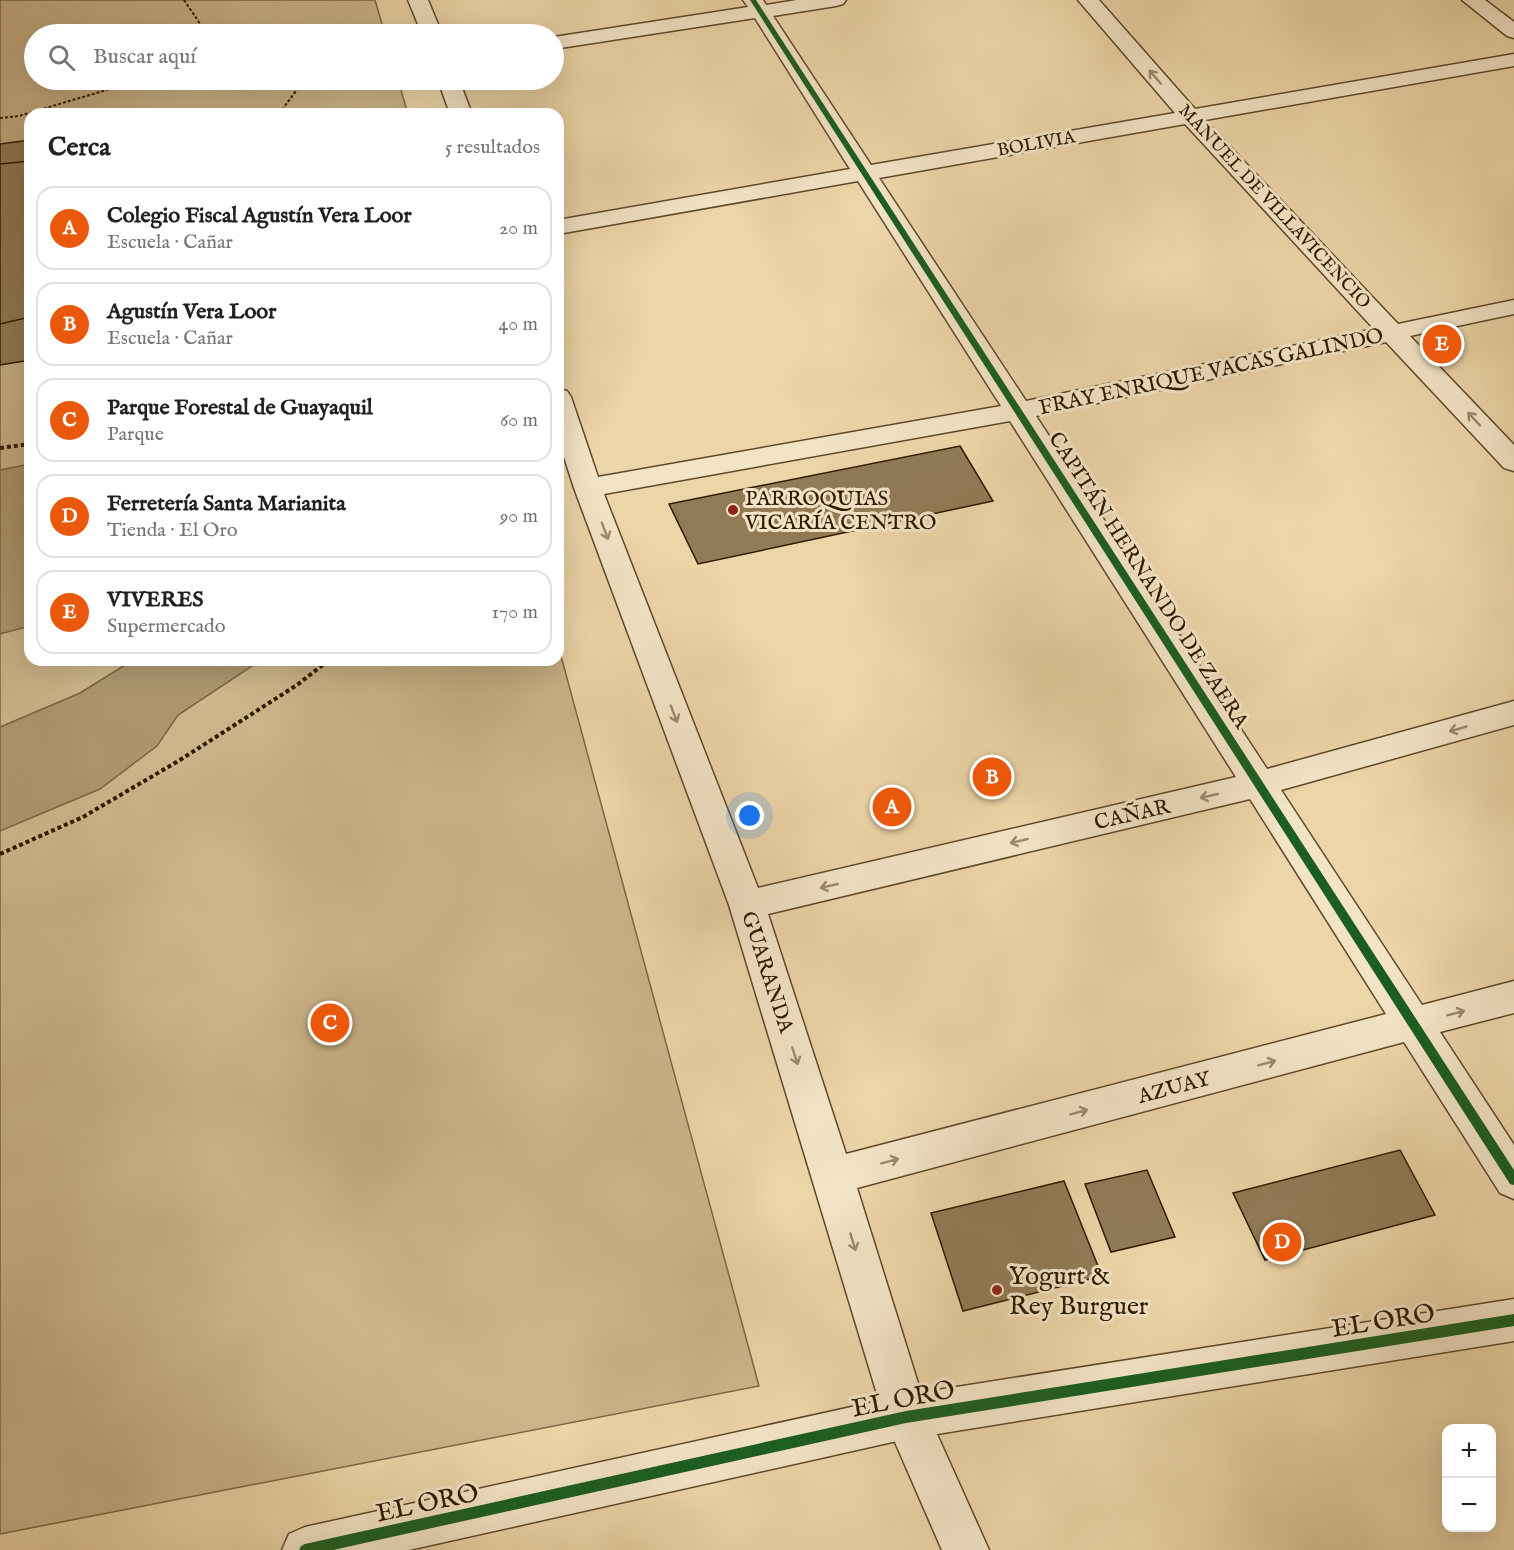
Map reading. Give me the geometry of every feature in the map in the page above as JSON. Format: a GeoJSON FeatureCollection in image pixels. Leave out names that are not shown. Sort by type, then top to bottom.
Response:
{"type":"FeatureCollection","features":[{"type":"Feature","properties":{"kind":"street"},"geometry":{"type":"LineString","coordinates":[[418,0],[428,24]]}},
{"type":"Feature","properties":{"kind":"street"},"geometry":{"type":"LineString","coordinates":[[564,41],[757,6],[836,0]]}},
{"type":"Feature","properties":{"kind":"street","name":"MANUEL DE VILLAVICENCIO"},"geometry":{"type":"LineString","coordinates":[[1088,0],[1189,116],[1514,462]]}},
{"type":"Feature","properties":{"kind":"street"},"geometry":{"type":"LineString","coordinates":[[1472,0],[1514,33]]}},
{"type":"Feature","properties":{"kind":"street","name":"CAPITÁN HERNANDO DE ZAERA"},"geometry":{"type":"LineString","coordinates":[[757,6],[1514,1180]]}},
{"type":"Feature","properties":{"kind":"street","name":"BOLIVIA"},"geometry":{"type":"LineString","coordinates":[[564,226],[1514,60]]}},
{"type":"Feature","properties":{"kind":"street"},"geometry":{"type":"LineString","coordinates":[[453,90],[460,108]]}},
{"type":"Feature","properties":{"kind":"street","name":"FRAY ENRIQUE VACAS GALINDO"},"geometry":{"type":"LineString","coordinates":[[588,488],[1018,411],[1514,307]]}},
{"type":"Feature","properties":{"kind":"street","name":"GUARANDA"},"geometry":{"type":"LineString","coordinates":[[564,415],[588,488],[747,905],[906,1417],[966,1550]]}},
{"type":"Feature","properties":{"kind":"street","name":"CAÑAR"},"geometry":{"type":"LineString","coordinates":[[747,905],[1259,784],[1514,713]]}},
{"type":"Feature","properties":{"kind":"street","name":"AZUAY"},"geometry":{"type":"LineString","coordinates":[[833,1176],[1514,998]]}},
{"type":"Feature","properties":{"kind":"street","name":"EL ORO"},"geometry":{"type":"LineString","coordinates":[[305,1550],[906,1417],[1514,1320]]}},
{"type":"Feature","properties":{"kind":"path"},"geometry":{"type":"LineString","coordinates":[[184,0],[200,24]]}},
{"type":"Feature","properties":{"kind":"path"},"geometry":{"type":"LineString","coordinates":[[46,108],[106,90]]}},
{"type":"Feature","properties":{"kind":"path"},"geometry":{"type":"LineString","coordinates":[[283,108],[297,90]]}},
{"type":"Feature","properties":{"kind":"path"},"geometry":{"type":"LineString","coordinates":[[0,118],[24,115]]}},
{"type":"Feature","properties":{"kind":"path"},"geometry":{"type":"LineString","coordinates":[[0,448],[24,445]]}},
{"type":"Feature","properties":{"kind":"path"},"geometry":{"type":"LineString","coordinates":[[0,854],[83,817],[180,760],[297,685],[321,666]]}},
{"type":"Feature","properties":{"kind":"shaded area"},"geometry":{"type":"Polygon","coordinates":[[[0,0],[375,0],[382,24],[24,24],[24,90],[401,90],[406,108],[24,108],[24,666],[564,666],[759,1386],[0,1534],[0,0]]]}},
{"type":"Feature","properties":{"kind":"shaded area"},"geometry":{"type":"Polygon","coordinates":[[[24,465],[24,628],[0,634],[0,470],[24,465]]]}},
{"type":"Feature","properties":{"kind":"shaded area"},"geometry":{"type":"Polygon","coordinates":[[[123,666],[252,666],[178,715],[157,746],[100,789],[0,831],[0,727],[80,693],[123,666]]]}},
{"type":"Feature","properties":{"kind":"building"},"geometry":{"type":"Polygon","coordinates":[[[24,141],[24,361],[0,365],[0,144],[24,141]]]}},
{"type":"Feature","properties":{"kind":"building"},"geometry":{"type":"Polygon","coordinates":[[[24,162],[24,318],[0,324],[0,164],[24,162]]]}},
{"type":"Feature","properties":{"kind":"building"},"geometry":{"type":"Polygon","coordinates":[[[960,446],[993,501],[698,564],[669,504],[960,446]]]}},
{"type":"Feature","properties":{"kind":"building"},"geometry":{"type":"Polygon","coordinates":[[[1400,1150],[1435,1215],[1265,1260],[1233,1193],[1400,1150]]]}},
{"type":"Feature","properties":{"kind":"building"},"geometry":{"type":"Polygon","coordinates":[[[1147,1170],[1175,1237],[1111,1252],[1085,1184],[1147,1170]]]}},
{"type":"Feature","properties":{"kind":"building"},"geometry":{"type":"Polygon","coordinates":[[[1064,1181],[1102,1276],[963,1311],[931,1213],[1064,1181]]]}},
{"type":"Feature","properties":{"kind":"cycle path"},"geometry":{"type":"LineString","coordinates":[[753,0],[1514,1180]]}},
{"type":"Feature","properties":{"kind":"cycle path"},"geometry":{"type":"LineString","coordinates":[[305,1550],[906,1417],[1514,1320]]}},
{"type":"Feature","properties":{"kind":"place","name":"VIVERES"},"geometry":{"type":"Point","coordinates":[1442,344]}},
{"type":"Feature","properties":{"kind":"place","name":"PARROQUIAS VICARÍA CENTRO"},"geometry":{"type":"Point","coordinates":[733,510]}},
{"type":"Feature","properties":{"kind":"place","name":"Agustín Vera Loor"},"geometry":{"type":"Point","coordinates":[992,777]}},
{"type":"Feature","properties":{"kind":"place","name":"Colegio Fiscal Agustín Vera Loor"},"geometry":{"type":"Point","coordinates":[892,807]}},
{"type":"Feature","properties":{"kind":"place","name":"Parque Forestal de Guayaquil"},"geometry":{"type":"Point","coordinates":[330,1023]}},
{"type":"Feature","properties":{"kind":"place","name":"Ferretería Santa Marianita"},"geometry":{"type":"Point","coordinates":[1282,1242]}},
{"type":"Feature","properties":{"kind":"place","name":"Yogurt & Rey Burguer"},"geometry":{"type":"Point","coordinates":[997,1290]}}]}
